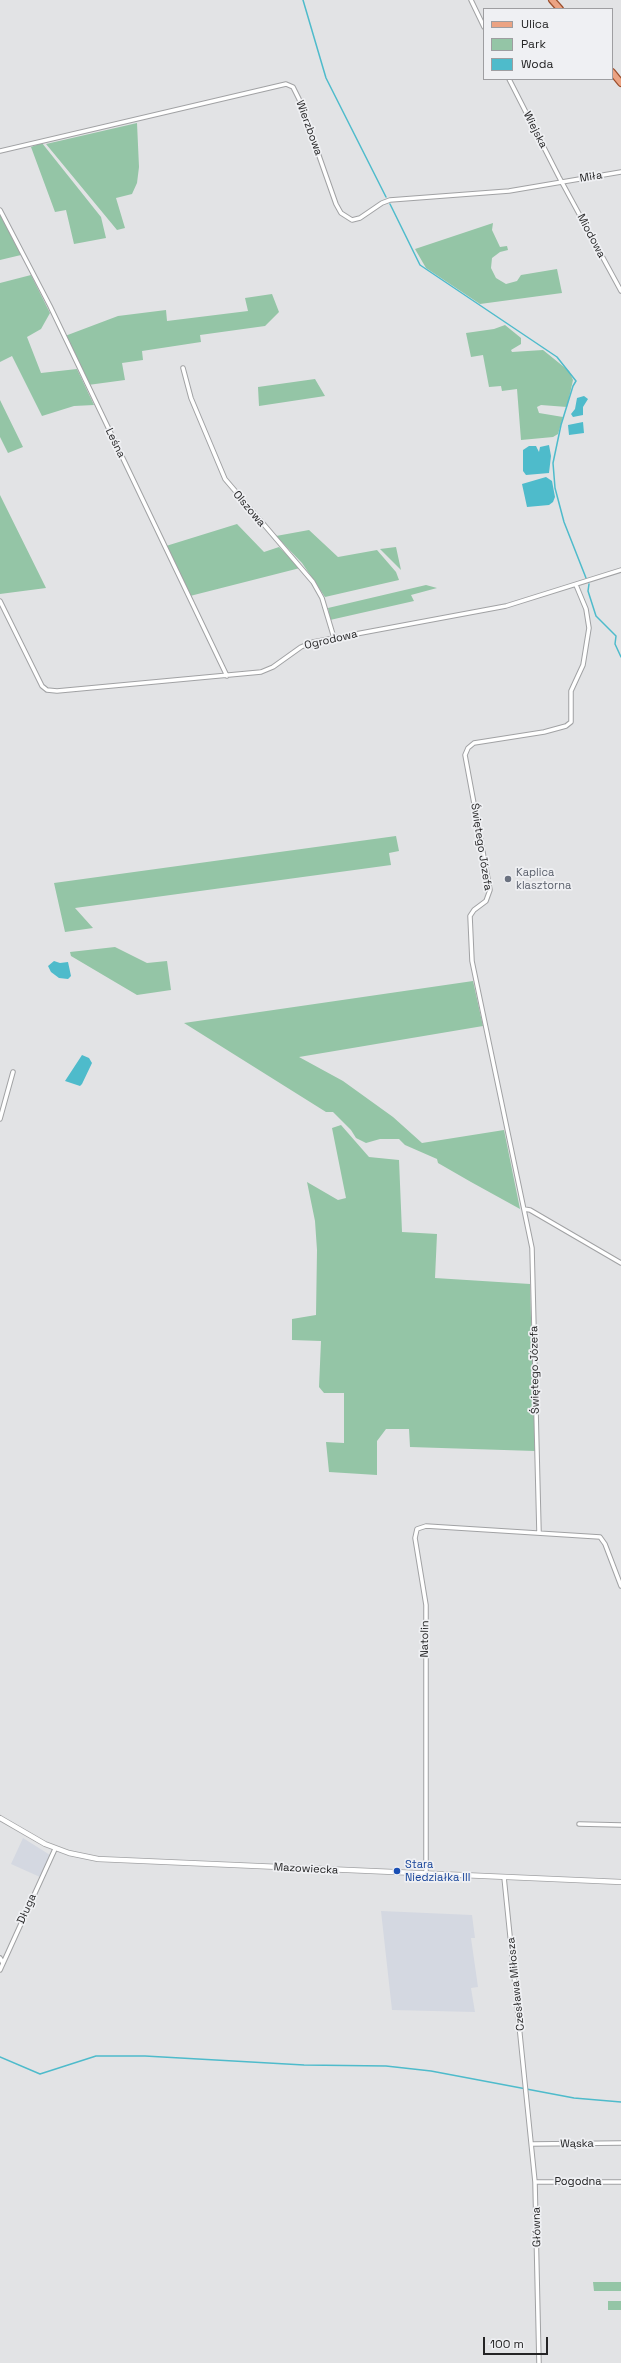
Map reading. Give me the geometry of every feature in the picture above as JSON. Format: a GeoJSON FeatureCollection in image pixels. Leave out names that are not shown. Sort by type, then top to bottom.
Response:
{"type":"FeatureCollection","features":[{"type":"Feature","properties":{"kind":"main road"},"geometry":{"type":"LineString","coordinates":[[552,0],[559,8]]}},
{"type":"Feature","properties":{"kind":"main road"},"geometry":{"type":"LineString","coordinates":[[613,73],[621,83]]}},
{"type":"Feature","properties":{"kind":"street"},"geometry":{"type":"LineString","coordinates":[[471,0],[483,26]]}},
{"type":"Feature","properties":{"kind":"street","name":"Wiejska"},"geometry":{"type":"LineString","coordinates":[[510,80],[562,182]]}},
{"type":"Feature","properties":{"kind":"street","name":"Wierzbowa"},"geometry":{"type":"LineString","coordinates":[[0,151],[286,84],[293,87],[299,99],[336,204],[341,213],[352,220],[360,218],[390,200],[509,191],[562,182]]}},
{"type":"Feature","properties":{"kind":"street","name":"Miła"},"geometry":{"type":"LineString","coordinates":[[562,182],[621,172]]}},
{"type":"Feature","properties":{"kind":"street","name":"Miodowa"},"geometry":{"type":"LineString","coordinates":[[562,182],[621,291]]}},
{"type":"Feature","properties":{"kind":"street","name":"Leśna"},"geometry":{"type":"LineString","coordinates":[[0,210],[50,306],[227,676]]}},
{"type":"Feature","properties":{"kind":"street","name":"Olszowa"},"geometry":{"type":"LineString","coordinates":[[182,368],[191,398],[206,430],[225,479],[313,582],[322,598],[334,638]]}},
{"type":"Feature","properties":{"kind":"street","name":"Ogrodowa"},"geometry":{"type":"LineString","coordinates":[[0,601],[39,681],[47,690],[57,691],[227,676],[264,671],[277,665],[301,647],[334,638],[506,606],[621,570]]}},
{"type":"Feature","properties":{"kind":"street","name":"Świętego Józefa"},"geometry":{"type":"LineString","coordinates":[[539,1532],[533,1255],[472,961],[470,916],[474,910],[486,901],[490,890],[466,755],[468,748],[476,743],[544,732],[566,726],[571,723],[573,718],[571,691],[583,665],[589,631],[587,612],[576,585]]}},
{"type":"Feature","properties":{"kind":"street"},"geometry":{"type":"LineString","coordinates":[[0,1119],[13,1072]]}},
{"type":"Feature","properties":{"kind":"street"},"geometry":{"type":"LineString","coordinates":[[524,1209],[530,1210],[621,1263]]}},
{"type":"Feature","properties":{"kind":"street","name":"Natolin"},"geometry":{"type":"LineString","coordinates":[[426,1874],[426,1605],[415,1532],[417,1529],[426,1526],[539,1532]]}},
{"type":"Feature","properties":{"kind":"street"},"geometry":{"type":"LineString","coordinates":[[539,1532],[600,1537],[605,1544],[621,1586]]}},
{"type":"Feature","properties":{"kind":"street","name":"Mazowiecka"},"geometry":{"type":"LineString","coordinates":[[0,1818],[55,1848],[84,1857],[116,1860],[621,1882]]}},
{"type":"Feature","properties":{"kind":"street"},"geometry":{"type":"LineString","coordinates":[[579,1824],[621,1825]]}},
{"type":"Feature","properties":{"kind":"street","name":"Długa"},"geometry":{"type":"LineString","coordinates":[[0,1970],[55,1848]]}},
{"type":"Feature","properties":{"kind":"street","name":"Czesława Miłosza"},"geometry":{"type":"LineString","coordinates":[[504,1877],[527,2092]]}},
{"type":"Feature","properties":{"kind":"street"},"geometry":{"type":"LineString","coordinates":[[0,1958],[3,1964]]}},
{"type":"Feature","properties":{"kind":"street","name":"Główna"},"geometry":{"type":"LineString","coordinates":[[527,2092],[535,2182],[539,2363]]}},
{"type":"Feature","properties":{"kind":"street","name":"Wąska"},"geometry":{"type":"LineString","coordinates":[[532,2144],[621,2143]]}},
{"type":"Feature","properties":{"kind":"street","name":"Pogodna"},"geometry":{"type":"LineString","coordinates":[[535,2182],[621,2182]]}},
{"type":"Feature","properties":{"kind":"shaded area"},"geometry":{"type":"Polygon","coordinates":[[[23,1838],[50,1855],[40,1877],[11,1864],[23,1838]]]}},
{"type":"Feature","properties":{"kind":"shaded area"},"geometry":{"type":"Polygon","coordinates":[[[381,1911],[472,1915],[475,1938],[471,1938],[478,1987],[471,1988],[475,2012],[392,2010],[381,1911]]]}},
{"type":"Feature","properties":{"kind":"green space"},"geometry":{"type":"Polygon","coordinates":[[[137,123],[139,167],[137,183],[132,194],[116,198],[125,228],[117,230],[46,144],[137,123]]]}},
{"type":"Feature","properties":{"kind":"green space"},"geometry":{"type":"Polygon","coordinates":[[[42,143],[101,217],[106,238],[74,244],[66,210],[55,212],[31,147],[42,143]]]}},
{"type":"Feature","properties":{"kind":"green space"},"geometry":{"type":"Polygon","coordinates":[[[0,214],[21,255],[0,260],[0,214]]]}},
{"type":"Feature","properties":{"kind":"green space"},"geometry":{"type":"Polygon","coordinates":[[[493,223],[492,230],[500,247],[507,246],[508,250],[500,252],[492,258],[491,268],[496,278],[506,284],[517,281],[521,275],[557,269],[562,293],[480,304],[426,268],[415,249],[493,223]]]}},
{"type":"Feature","properties":{"kind":"green space"},"geometry":{"type":"Polygon","coordinates":[[[31,275],[50,313],[41,329],[27,337],[41,373],[77,369],[94,405],[74,406],[42,416],[12,356],[0,362],[0,283],[31,275]]]}},
{"type":"Feature","properties":{"kind":"green space"},"geometry":{"type":"Polygon","coordinates":[[[272,294],[279,312],[265,326],[200,335],[201,342],[142,351],[143,360],[122,363],[125,380],[88,385],[65,336],[118,316],[166,310],[167,321],[248,311],[245,298],[272,294]]]}},
{"type":"Feature","properties":{"kind":"green space"},"geometry":{"type":"Polygon","coordinates":[[[505,325],[521,338],[521,344],[511,350],[512,352],[543,350],[569,371],[573,380],[567,407],[541,405],[537,407],[539,413],[563,417],[558,434],[553,437],[521,440],[517,389],[502,391],[501,386],[489,387],[483,355],[471,357],[466,333],[494,329],[505,325]]]}},
{"type":"Feature","properties":{"kind":"green space"},"geometry":{"type":"Polygon","coordinates":[[[315,379],[325,396],[259,406],[258,387],[315,379]]]}},
{"type":"Feature","properties":{"kind":"green space"},"geometry":{"type":"Polygon","coordinates":[[[0,400],[23,447],[8,453],[0,437],[0,400]]]}},
{"type":"Feature","properties":{"kind":"green space"},"geometry":{"type":"Polygon","coordinates":[[[0,495],[46,588],[0,594],[0,495]]]}},
{"type":"Feature","properties":{"kind":"green space"},"geometry":{"type":"Polygon","coordinates":[[[237,524],[264,552],[279,547],[300,568],[190,596],[166,546],[237,524]]]}},
{"type":"Feature","properties":{"kind":"green space"},"geometry":{"type":"Polygon","coordinates":[[[309,530],[338,557],[377,550],[396,572],[399,580],[325,597],[302,563],[276,536],[309,530]]]}},
{"type":"Feature","properties":{"kind":"green space"},"geometry":{"type":"Polygon","coordinates":[[[396,547],[401,570],[380,549],[396,547]]]}},
{"type":"Feature","properties":{"kind":"green space"},"geometry":{"type":"Polygon","coordinates":[[[426,585],[437,588],[411,595],[414,601],[330,620],[328,608],[426,585]]]}},
{"type":"Feature","properties":{"kind":"green space"},"geometry":{"type":"Polygon","coordinates":[[[396,836],[399,851],[389,853],[391,865],[75,908],[93,928],[65,932],[54,883],[396,836]]]}},
{"type":"Feature","properties":{"kind":"green space"},"geometry":{"type":"Polygon","coordinates":[[[115,947],[147,963],[167,961],[171,990],[137,995],[71,956],[70,952],[115,947]]]}},
{"type":"Feature","properties":{"kind":"green space"},"geometry":{"type":"Polygon","coordinates":[[[473,981],[483,1026],[299,1057],[343,1081],[393,1117],[422,1143],[504,1130],[520,1209],[438,1163],[437,1159],[405,1145],[399,1139],[380,1139],[366,1143],[356,1138],[351,1130],[333,1112],[326,1112],[184,1023],[473,981]]]}},
{"type":"Feature","properties":{"kind":"green space"},"geometry":{"type":"Polygon","coordinates":[[[341,1125],[369,1157],[399,1160],[402,1232],[437,1234],[435,1278],[530,1284],[535,1451],[410,1447],[409,1429],[386,1429],[377,1441],[377,1475],[329,1472],[326,1442],[344,1443],[344,1393],[324,1393],[319,1387],[321,1341],[292,1340],[292,1319],[316,1315],[317,1250],[315,1221],[307,1182],[338,1200],[346,1198],[332,1128],[341,1125]]]}},
{"type":"Feature","properties":{"kind":"green space"},"geometry":{"type":"Polygon","coordinates":[[[593,2282],[621,2282],[621,2291],[594,2291],[593,2282]]]}},
{"type":"Feature","properties":{"kind":"green space"},"geometry":{"type":"Polygon","coordinates":[[[608,2301],[621,2301],[621,2310],[608,2310],[608,2301]]]}},
{"type":"Feature","properties":{"kind":"water"},"geometry":{"type":"Polygon","coordinates":[[[584,396],[588,399],[583,407],[583,415],[573,417],[571,414],[575,409],[577,398],[584,396]]]}},
{"type":"Feature","properties":{"kind":"water"},"geometry":{"type":"Polygon","coordinates":[[[583,422],[584,433],[569,435],[568,425],[583,422]]]}},
{"type":"Feature","properties":{"kind":"water"},"geometry":{"type":"Polygon","coordinates":[[[549,445],[551,456],[549,473],[526,475],[523,471],[523,450],[529,446],[536,446],[539,452],[540,447],[549,445]]]}},
{"type":"Feature","properties":{"kind":"water"},"geometry":{"type":"Polygon","coordinates":[[[546,477],[552,481],[555,497],[553,502],[549,505],[527,507],[522,484],[546,477]]]}},
{"type":"Feature","properties":{"kind":"water"},"geometry":{"type":"Polygon","coordinates":[[[54,961],[60,963],[68,962],[71,976],[68,979],[59,978],[51,972],[48,966],[54,961]]]}},
{"type":"Feature","properties":{"kind":"water"},"geometry":{"type":"Polygon","coordinates":[[[82,1055],[89,1058],[92,1063],[82,1084],[80,1086],[65,1081],[82,1055]]]}},
{"type":"Feature","properties":{"kind":"waterway"},"geometry":{"type":"LineString","coordinates":[[303,0],[326,78],[386,197]]}},
{"type":"Feature","properties":{"kind":"waterway"},"geometry":{"type":"LineString","coordinates":[[390,204],[420,265],[557,357],[576,381],[573,386],[561,425],[553,463],[555,488],[564,522],[586,578]]}},
{"type":"Feature","properties":{"kind":"waterway"},"geometry":{"type":"LineString","coordinates":[[589,584],[588,591],[596,616],[616,636],[615,644],[621,657]]}},
{"type":"Feature","properties":{"kind":"waterway"},"geometry":{"type":"LineString","coordinates":[[0,2057],[40,2074],[96,2056],[145,2056],[304,2065],[386,2066],[431,2071],[574,2098],[621,2102]]}},
{"type":"Feature","properties":{"kind":"place","name":"Kaplica klasztorna"},"geometry":{"type":"Point","coordinates":[508,879]}},
{"type":"Feature","properties":{"kind":"place","name":"Stara Niedziałka III"},"geometry":{"type":"Point","coordinates":[397,1871]}}]}
